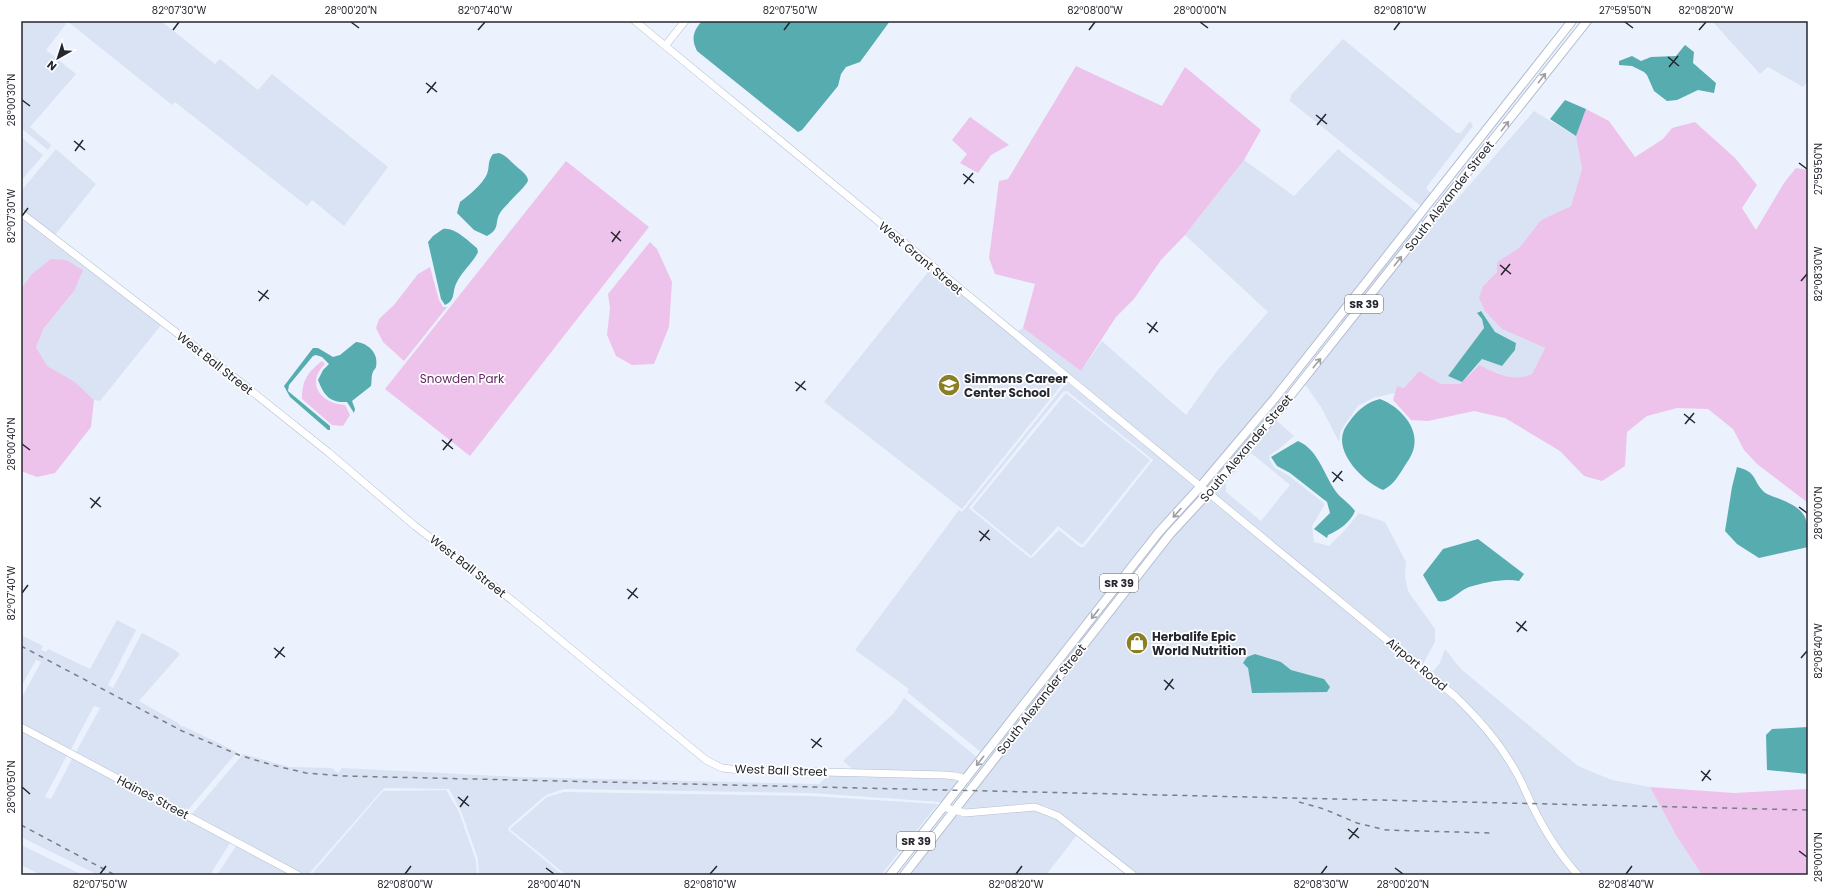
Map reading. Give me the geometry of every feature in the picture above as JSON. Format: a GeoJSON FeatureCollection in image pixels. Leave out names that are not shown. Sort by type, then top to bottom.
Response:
{"type":"FeatureCollection","features":[{"type":"Feature","properties":{"kind":"main road","name":"South Alexander Street"},"geometry":{"type":"LineString","coordinates":[[890,875],[1142,554],[1275,398],[1572,21]]}},
{"type":"Feature","properties":{"kind":"main road","name":"South Alexander Street"},"geometry":{"type":"LineString","coordinates":[[904,875],[1170,534],[1256,438],[1587,21]]}},
{"type":"Feature","properties":{"kind":"main road"},"geometry":{"type":"LineString","coordinates":[[1335,322],[1344,328]]}},
{"type":"Feature","properties":{"kind":"main road"},"geometry":{"type":"LineString","coordinates":[[1142,554],[1150,560]]}},
{"type":"Feature","properties":{"kind":"main road"},"geometry":{"type":"LineString","coordinates":[[1086,625],[1094,631]]}},
{"type":"Feature","properties":{"kind":"main road"},"geometry":{"type":"LineString","coordinates":[[1038,685],[1047,691]]}},
{"type":"Feature","properties":{"kind":"street","name":"West Grant Street"},"geometry":{"type":"LineString","coordinates":[[635,21],[1208,493]]}},
{"type":"Feature","properties":{"kind":"street"},"geometry":{"type":"LineString","coordinates":[[665,46],[685,21]]}},
{"type":"Feature","properties":{"kind":"street","name":"West Ball Street"},"geometry":{"type":"LineString","coordinates":[[21,213],[292,423],[415,526],[513,601],[706,760],[722,768],[740,770],[955,776],[966,779]]}},
{"type":"Feature","properties":{"kind":"street","name":"Airport Road"},"geometry":{"type":"LineString","coordinates":[[1208,493],[1425,670],[1477,717],[1495,738],[1517,773],[1531,804],[1555,846],[1578,875]]}},
{"type":"Feature","properties":{"kind":"street","name":"Haines Street"},"geometry":{"type":"LineString","coordinates":[[21,727],[298,875]]}},
{"type":"Feature","properties":{"kind":"street"},"geometry":{"type":"LineString","coordinates":[[944,807],[965,813],[1022,807],[1035,807],[1047,810],[1058,816],[1133,875]]}},
{"type":"Feature","properties":{"kind":"shaded area"},"geometry":{"type":"Polygon","coordinates":[[[21,21],[62,21],[66,24],[46,50],[76,74],[30,127],[51,145],[48,150],[21,128],[21,21]]]}},
{"type":"Feature","properties":{"kind":"shaded area"},"geometry":{"type":"Polygon","coordinates":[[[67,21],[161,21],[215,64],[220,59],[258,90],[272,74],[388,167],[344,226],[312,200],[307,206],[175,102],[172,105],[67,21]]]}},
{"type":"Feature","properties":{"kind":"shaded area"},"geometry":{"type":"Polygon","coordinates":[[[1712,21],[1808,21],[1808,81],[1803,87],[1768,67],[1760,74],[1712,21]]]}},
{"type":"Feature","properties":{"kind":"shaded area"},"geometry":{"type":"Polygon","coordinates":[[[1343,39],[1457,133],[1461,133],[1470,121],[1473,126],[1426,188],[1432,195],[1422,207],[1290,101],[1291,95],[1343,39]]]}},
{"type":"Feature","properties":{"kind":"shaded area"},"geometry":{"type":"Polygon","coordinates":[[[1534,111],[1576,136],[1582,169],[1571,206],[1541,220],[1519,248],[1497,262],[1497,272],[1483,286],[1502,329],[1545,348],[1532,374],[1521,379],[1505,376],[1479,365],[1474,370],[1482,359],[1502,366],[1515,350],[1516,343],[1495,332],[1480,311],[1477,313],[1482,319],[1484,328],[1448,376],[1462,382],[1460,384],[1441,384],[1419,371],[1404,388],[1397,386],[1395,393],[1373,398],[1358,406],[1341,430],[1339,442],[1321,407],[1304,383],[1447,204],[1452,205],[1534,111]]]}},
{"type":"Feature","properties":{"kind":"shaded area"},"geometry":{"type":"Polygon","coordinates":[[[21,137],[43,155],[21,181],[21,137]]]}},
{"type":"Feature","properties":{"kind":"shaded area"},"geometry":{"type":"Polygon","coordinates":[[[56,149],[96,184],[55,235],[21,209],[21,191],[56,149]]]}},
{"type":"Feature","properties":{"kind":"shaded area"},"geometry":{"type":"Polygon","coordinates":[[[1338,149],[1418,213],[1272,397],[1200,482],[1016,332],[1023,328],[1081,371],[1102,341],[1186,415],[1217,371],[1268,312],[1185,235],[1244,160],[1294,196],[1338,149]]]}},
{"type":"Feature","properties":{"kind":"shaded area"},"geometry":{"type":"Polygon","coordinates":[[[21,218],[161,325],[100,401],[94,400],[75,382],[47,366],[36,347],[44,328],[74,291],[31,275],[21,289],[21,218]]]}},
{"type":"Feature","properties":{"kind":"shaded area"},"geometry":{"type":"Polygon","coordinates":[[[1421,218],[1424,223],[1344,324],[1340,321],[1421,218]]]}},
{"type":"Feature","properties":{"kind":"shaded area","name":"Simmons Career Center School"},"geometry":{"type":"Polygon","coordinates":[[[932,267],[1067,378],[962,509],[824,402],[932,267]]]}},
{"type":"Feature","properties":{"kind":"shaded area"},"geometry":{"type":"Polygon","coordinates":[[[1067,382],[1196,487],[982,753],[907,692],[909,689],[855,650],[959,510],[962,512],[1067,382]],[[1067,391],[1063,392],[969,508],[1030,558],[1033,557],[1059,530],[1080,547],[1084,547],[1153,460],[1067,391]]]}},
{"type":"Feature","properties":{"kind":"shaded area"},"geometry":{"type":"Polygon","coordinates":[[[1066,393],[1150,460],[1082,545],[1058,526],[1031,556],[972,508],[1066,393]]]}},
{"type":"Feature","properties":{"kind":"shaded area"},"geometry":{"type":"Polygon","coordinates":[[[1275,419],[1294,436],[1270,455],[1269,459],[1275,468],[1288,475],[1325,504],[1312,526],[1314,542],[1329,546],[1359,513],[1385,522],[1406,562],[1405,576],[1408,591],[1435,629],[1435,642],[1423,664],[1213,493],[1275,419]],[[1251,453],[1226,482],[1226,492],[1261,521],[1290,485],[1251,453]]]}},
{"type":"Feature","properties":{"kind":"shaded area"},"geometry":{"type":"Polygon","coordinates":[[[1208,498],[1423,673],[1475,720],[1492,740],[1514,774],[1529,806],[1553,848],[1573,875],[1139,875],[1060,814],[1048,807],[1036,804],[1023,804],[977,809],[960,809],[1173,536],[1208,498]],[[1255,654],[1248,668],[1252,692],[1324,679],[1291,670],[1281,662],[1255,654]]]}},
{"type":"Feature","properties":{"kind":"shaded area"},"geometry":{"type":"Polygon","coordinates":[[[117,620],[136,630],[108,685],[113,688],[142,633],[175,650],[180,654],[139,701],[178,723],[182,727],[183,726],[237,752],[187,811],[76,752],[100,708],[94,706],[71,749],[21,723],[21,699],[41,662],[36,660],[21,687],[21,635],[43,646],[41,650],[46,652],[48,649],[90,669],[117,620]]]}},
{"type":"Feature","properties":{"kind":"shaded area"},"geometry":{"type":"Polygon","coordinates":[[[1445,649],[1461,669],[1578,766],[1612,780],[1650,787],[1677,837],[1702,875],[1582,875],[1558,844],[1534,802],[1519,771],[1497,736],[1480,715],[1432,672],[1440,663],[1445,649]]]}},
{"type":"Feature","properties":{"kind":"shaded area"},"geometry":{"type":"Polygon","coordinates":[[[904,698],[978,758],[965,775],[955,772],[853,769],[843,761],[894,713],[904,698]]]}},
{"type":"Feature","properties":{"kind":"shaded area"},"geometry":{"type":"Polygon","coordinates":[[[21,731],[67,755],[45,797],[51,799],[73,757],[230,843],[210,875],[98,875],[21,837],[21,731]]]}},
{"type":"Feature","properties":{"kind":"shaded area"},"geometry":{"type":"Polygon","coordinates":[[[243,754],[290,767],[332,768],[338,773],[342,768],[518,777],[819,784],[829,775],[944,778],[960,781],[886,875],[940,806],[940,802],[811,793],[564,789],[546,795],[509,827],[508,830],[563,875],[479,875],[478,859],[461,811],[449,789],[384,788],[308,875],[306,875],[192,814],[243,754]]]}},
{"type":"Feature","properties":{"kind":"shaded area"},"geometry":{"type":"Polygon","coordinates":[[[446,790],[459,812],[476,861],[477,875],[311,875],[383,791],[446,790]]]}},
{"type":"Feature","properties":{"kind":"shaded area"},"geometry":{"type":"Polygon","coordinates":[[[564,792],[811,796],[938,804],[881,875],[566,875],[510,829],[547,797],[564,792]]]}},
{"type":"Feature","properties":{"kind":"shaded area"},"geometry":{"type":"Polygon","coordinates":[[[1022,810],[1035,810],[1045,813],[1056,819],[1077,835],[1046,875],[908,875],[955,815],[977,816],[1022,810]]]}},
{"type":"Feature","properties":{"kind":"shaded area"},"geometry":{"type":"Polygon","coordinates":[[[21,845],[83,875],[41,875],[21,865],[21,845]]]}},
{"type":"Feature","properties":{"kind":"shaded area"},"geometry":{"type":"Polygon","coordinates":[[[236,846],[291,875],[217,875],[236,846]]]}},
{"type":"Feature","properties":{"kind":"green space"},"geometry":{"type":"Polygon","coordinates":[[[1076,66],[1162,106],[1185,67],[1261,130],[1244,160],[1185,235],[1161,260],[1134,299],[1116,317],[1081,371],[1023,328],[1035,284],[995,274],[989,258],[999,181],[1008,179],[1076,66]]]}},
{"type":"Feature","properties":{"kind":"green space"},"geometry":{"type":"Polygon","coordinates":[[[1586,109],[1609,121],[1635,157],[1663,139],[1672,128],[1695,122],[1735,158],[1757,185],[1742,208],[1756,230],[1784,183],[1796,168],[1808,170],[1808,503],[1757,464],[1744,450],[1733,429],[1708,409],[1677,408],[1647,416],[1627,432],[1625,466],[1602,481],[1584,476],[1560,451],[1505,418],[1474,411],[1428,421],[1411,420],[1393,400],[1397,386],[1404,388],[1419,371],[1441,384],[1460,384],[1479,365],[1505,376],[1518,378],[1532,374],[1545,348],[1502,329],[1485,311],[1479,298],[1483,286],[1497,272],[1497,262],[1519,248],[1541,220],[1571,206],[1582,169],[1576,136],[1586,109]]]}},
{"type":"Feature","properties":{"kind":"green space"},"geometry":{"type":"Polygon","coordinates":[[[970,117],[1009,145],[991,155],[978,173],[960,163],[967,154],[952,140],[970,117]]]}},
{"type":"Feature","properties":{"kind":"green space","name":"Snowden Park"},"geometry":{"type":"Polygon","coordinates":[[[566,161],[649,227],[470,456],[385,389],[566,161]]]}},
{"type":"Feature","properties":{"kind":"green space"},"geometry":{"type":"Polygon","coordinates":[[[650,242],[657,249],[672,282],[669,327],[654,364],[632,365],[616,356],[607,335],[610,308],[608,294],[650,242]]]}},
{"type":"Feature","properties":{"kind":"green space"},"geometry":{"type":"Polygon","coordinates":[[[51,259],[66,260],[83,270],[74,291],[44,328],[36,347],[47,366],[75,382],[94,400],[91,427],[55,473],[37,477],[21,471],[21,289],[31,275],[51,259]]]}},
{"type":"Feature","properties":{"kind":"green space"},"geometry":{"type":"Polygon","coordinates":[[[430,267],[439,300],[443,307],[447,307],[404,361],[383,342],[376,328],[379,319],[394,305],[418,274],[430,267]]]}},
{"type":"Feature","properties":{"kind":"green space"},"geometry":{"type":"Polygon","coordinates":[[[322,361],[325,364],[319,371],[316,378],[316,385],[318,391],[323,397],[336,404],[345,405],[350,415],[343,426],[332,425],[302,399],[303,387],[307,377],[322,361]]]}},
{"type":"Feature","properties":{"kind":"green space"},"geometry":{"type":"Polygon","coordinates":[[[1650,787],[1734,793],[1808,789],[1808,875],[1702,875],[1677,837],[1650,787]]]}},
{"type":"Feature","properties":{"kind":"water"},"geometry":{"type":"Polygon","coordinates":[[[702,21],[890,21],[860,62],[846,67],[841,74],[838,86],[802,130],[798,132],[697,51],[694,43],[694,35],[702,21]]]}},
{"type":"Feature","properties":{"kind":"water"},"geometry":{"type":"Polygon","coordinates":[[[1685,45],[1694,52],[1693,63],[1716,83],[1714,93],[1698,90],[1677,100],[1667,101],[1654,91],[1647,75],[1644,72],[1632,66],[1619,65],[1619,61],[1632,56],[1641,61],[1651,57],[1676,56],[1685,45]]]}},
{"type":"Feature","properties":{"kind":"water"},"geometry":{"type":"Polygon","coordinates":[[[1565,100],[1586,109],[1576,136],[1550,119],[1565,100]]]}},
{"type":"Feature","properties":{"kind":"water"},"geometry":{"type":"Polygon","coordinates":[[[499,153],[506,157],[523,172],[528,180],[527,183],[502,210],[498,217],[496,228],[487,236],[474,230],[457,213],[460,202],[475,190],[485,178],[490,159],[493,154],[499,153]]]}},
{"type":"Feature","properties":{"kind":"water"},"geometry":{"type":"Polygon","coordinates":[[[443,229],[457,232],[477,248],[478,252],[458,280],[451,301],[445,305],[441,299],[428,242],[433,236],[443,229]]]}},
{"type":"Feature","properties":{"kind":"water"},"geometry":{"type":"Polygon","coordinates":[[[1481,311],[1495,332],[1516,343],[1515,350],[1502,366],[1482,359],[1462,382],[1448,376],[1484,328],[1482,319],[1477,313],[1481,311]]]}},
{"type":"Feature","properties":{"kind":"water"},"geometry":{"type":"Polygon","coordinates":[[[356,342],[365,344],[372,350],[376,357],[376,367],[372,375],[371,386],[352,401],[355,409],[354,413],[347,402],[336,401],[325,394],[318,380],[323,370],[329,364],[322,357],[316,355],[313,356],[289,385],[288,391],[330,426],[330,430],[328,430],[290,397],[284,386],[313,348],[318,348],[333,357],[340,355],[356,342]]]}},
{"type":"Feature","properties":{"kind":"water"},"geometry":{"type":"Polygon","coordinates":[[[1380,399],[1401,412],[1407,419],[1414,434],[1415,442],[1413,451],[1400,474],[1387,488],[1383,490],[1367,480],[1353,466],[1343,448],[1342,439],[1345,428],[1355,414],[1361,408],[1380,399]]]}},
{"type":"Feature","properties":{"kind":"water"},"geometry":{"type":"Polygon","coordinates":[[[1298,441],[1305,445],[1316,457],[1337,493],[1355,511],[1350,519],[1340,529],[1328,535],[1327,538],[1314,529],[1330,513],[1327,502],[1290,473],[1277,466],[1271,457],[1298,441]]]}},
{"type":"Feature","properties":{"kind":"water"},"geometry":{"type":"Polygon","coordinates":[[[1737,467],[1748,471],[1760,487],[1769,495],[1790,503],[1802,512],[1807,523],[1808,547],[1759,558],[1737,544],[1725,531],[1732,487],[1737,467]]]}},
{"type":"Feature","properties":{"kind":"water"},"geometry":{"type":"Polygon","coordinates":[[[1478,539],[1524,574],[1519,581],[1494,581],[1481,584],[1469,587],[1446,601],[1438,601],[1423,575],[1443,549],[1478,539]]]}},
{"type":"Feature","properties":{"kind":"water"},"geometry":{"type":"Polygon","coordinates":[[[1255,654],[1281,662],[1291,670],[1324,679],[1330,687],[1327,692],[1252,693],[1248,668],[1243,663],[1247,657],[1255,654]]]}},
{"type":"Feature","properties":{"kind":"water"},"geometry":{"type":"Polygon","coordinates":[[[1808,727],[1808,774],[1767,770],[1766,735],[1772,729],[1808,727]]]}},
{"type":"Feature","properties":{"kind":"railway"},"geometry":{"type":"LineString","coordinates":[[21,646],[182,731],[239,755],[306,773],[343,776],[1808,810]]}},
{"type":"Feature","properties":{"kind":"railway"},"geometry":{"type":"LineString","coordinates":[[1299,802],[1324,809],[1357,823],[1386,830],[1491,833]]}},
{"type":"Feature","properties":{"kind":"railway"},"geometry":{"type":"LineString","coordinates":[[21,825],[115,875]]}},
{"type":"Feature","properties":{"kind":"place","name":"Simmons Career Center School"},"geometry":{"type":"Point","coordinates":[949,385]}},
{"type":"Feature","properties":{"kind":"place","name":"Herbalife Epic World Nutrition"},"geometry":{"type":"Point","coordinates":[1137,643]}}]}
